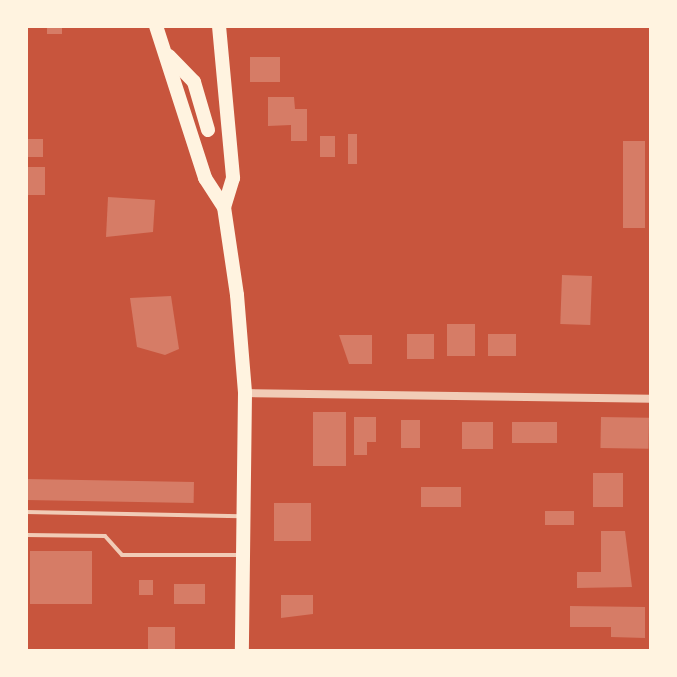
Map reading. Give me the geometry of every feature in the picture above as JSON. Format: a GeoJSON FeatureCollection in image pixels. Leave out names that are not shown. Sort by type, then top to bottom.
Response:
{"type":"FeatureCollection","features":[{"type":"Feature","properties":{"kind":"main road"},"geometry":{"type":"LineString","coordinates":[[156,26],[201,130],[205,178],[224,207]]}},
{"type":"Feature","properties":{"kind":"main road"},"geometry":{"type":"LineString","coordinates":[[219,26],[233,178],[224,207],[245,393],[242,651]]}},
{"type":"Feature","properties":{"kind":"main road"},"geometry":{"type":"LineString","coordinates":[[201,130],[227,129]]}},
{"type":"Feature","properties":{"kind":"street"},"geometry":{"type":"LineString","coordinates":[[245,393],[651,399]]}},
{"type":"Feature","properties":{"kind":"lane"},"geometry":{"type":"LineString","coordinates":[[26,512],[243,516]]}},
{"type":"Feature","properties":{"kind":"lane"},"geometry":{"type":"LineString","coordinates":[[26,535],[105,536],[122,555],[243,555]]}},
{"type":"Feature","properties":{"kind":"building"},"geometry":{"type":"Polygon","coordinates":[[[47,26],[62,26],[62,34],[47,34],[47,26]]]}},
{"type":"Feature","properties":{"kind":"building"},"geometry":{"type":"Polygon","coordinates":[[[250,57],[280,57],[280,82],[250,82],[250,57]]]}},
{"type":"Feature","properties":{"kind":"building"},"geometry":{"type":"Polygon","coordinates":[[[268,97],[294,97],[295,109],[307,109],[307,141],[291,141],[291,125],[268,126],[268,97]]]}},
{"type":"Feature","properties":{"kind":"building"},"geometry":{"type":"Polygon","coordinates":[[[348,134],[357,134],[357,164],[348,164],[348,134]]]}},
{"type":"Feature","properties":{"kind":"building"},"geometry":{"type":"Polygon","coordinates":[[[320,136],[335,136],[335,157],[320,157],[320,136]]]}},
{"type":"Feature","properties":{"kind":"building"},"geometry":{"type":"Polygon","coordinates":[[[26,139],[43,139],[43,157],[26,157],[26,139]]]}},
{"type":"Feature","properties":{"kind":"building"},"geometry":{"type":"Polygon","coordinates":[[[623,141],[645,141],[645,228],[623,228],[623,141]]]}},
{"type":"Feature","properties":{"kind":"building"},"geometry":{"type":"Polygon","coordinates":[[[26,167],[45,167],[45,195],[26,195],[26,167]]]}},
{"type":"Feature","properties":{"kind":"building"},"geometry":{"type":"Polygon","coordinates":[[[108,197],[155,200],[153,232],[106,237],[108,197]]]}},
{"type":"Feature","properties":{"kind":"building"},"geometry":{"type":"Polygon","coordinates":[[[562,275],[592,276],[590,325],[560,324],[562,275]]]}},
{"type":"Feature","properties":{"kind":"building"},"geometry":{"type":"Polygon","coordinates":[[[171,296],[179,349],[165,355],[137,347],[130,298],[171,296]]]}},
{"type":"Feature","properties":{"kind":"building"},"geometry":{"type":"Polygon","coordinates":[[[447,324],[475,324],[475,356],[447,356],[447,324]]]}},
{"type":"Feature","properties":{"kind":"building"},"geometry":{"type":"Polygon","coordinates":[[[407,334],[434,334],[434,359],[407,359],[407,334]]]}},
{"type":"Feature","properties":{"kind":"building"},"geometry":{"type":"Polygon","coordinates":[[[488,334],[516,334],[516,356],[488,356],[488,334]]]}},
{"type":"Feature","properties":{"kind":"building"},"geometry":{"type":"Polygon","coordinates":[[[339,335],[372,335],[372,364],[349,364],[339,335]]]}},
{"type":"Feature","properties":{"kind":"building"},"geometry":{"type":"Polygon","coordinates":[[[313,412],[346,412],[346,466],[313,466],[313,412]]]}},
{"type":"Feature","properties":{"kind":"building"},"geometry":{"type":"Polygon","coordinates":[[[354,417],[376,417],[376,442],[367,442],[367,455],[354,455],[354,417]]]}},
{"type":"Feature","properties":{"kind":"building"},"geometry":{"type":"Polygon","coordinates":[[[601,417],[649,418],[648,449],[600,448],[601,417]]]}},
{"type":"Feature","properties":{"kind":"building"},"geometry":{"type":"Polygon","coordinates":[[[401,420],[420,420],[420,448],[401,448],[401,420]]]}},
{"type":"Feature","properties":{"kind":"building"},"geometry":{"type":"Polygon","coordinates":[[[462,422],[493,422],[493,449],[462,449],[462,422]]]}},
{"type":"Feature","properties":{"kind":"building"},"geometry":{"type":"Polygon","coordinates":[[[512,422],[557,422],[557,443],[512,443],[512,422]]]}},
{"type":"Feature","properties":{"kind":"building"},"geometry":{"type":"Polygon","coordinates":[[[593,473],[623,473],[623,507],[593,507],[593,473]]]}},
{"type":"Feature","properties":{"kind":"building"},"geometry":{"type":"Polygon","coordinates":[[[26,479],[194,482],[194,503],[26,500],[26,479]]]}},
{"type":"Feature","properties":{"kind":"building"},"geometry":{"type":"Polygon","coordinates":[[[421,487],[461,487],[461,507],[421,507],[421,487]]]}},
{"type":"Feature","properties":{"kind":"building"},"geometry":{"type":"Polygon","coordinates":[[[274,503],[311,503],[311,541],[274,541],[274,503]]]}},
{"type":"Feature","properties":{"kind":"building"},"geometry":{"type":"Polygon","coordinates":[[[545,511],[574,511],[574,525],[545,525],[545,511]]]}},
{"type":"Feature","properties":{"kind":"building"},"geometry":{"type":"Polygon","coordinates":[[[601,531],[625,531],[632,587],[577,588],[577,572],[601,572],[601,531]]]}},
{"type":"Feature","properties":{"kind":"building"},"geometry":{"type":"Polygon","coordinates":[[[30,551],[92,551],[92,604],[30,604],[30,551]]]}},
{"type":"Feature","properties":{"kind":"building"},"geometry":{"type":"Polygon","coordinates":[[[139,580],[153,580],[153,595],[139,595],[139,580]]]}},
{"type":"Feature","properties":{"kind":"building"},"geometry":{"type":"Polygon","coordinates":[[[174,584],[205,584],[205,604],[174,604],[174,584]]]}},
{"type":"Feature","properties":{"kind":"building"},"geometry":{"type":"Polygon","coordinates":[[[281,595],[313,595],[313,614],[281,618],[281,595]]]}},
{"type":"Feature","properties":{"kind":"building"},"geometry":{"type":"Polygon","coordinates":[[[570,606],[645,607],[645,638],[611,637],[611,627],[570,627],[570,606]]]}},
{"type":"Feature","properties":{"kind":"building"},"geometry":{"type":"Polygon","coordinates":[[[148,627],[175,627],[175,651],[148,651],[148,627]]]}}]}
